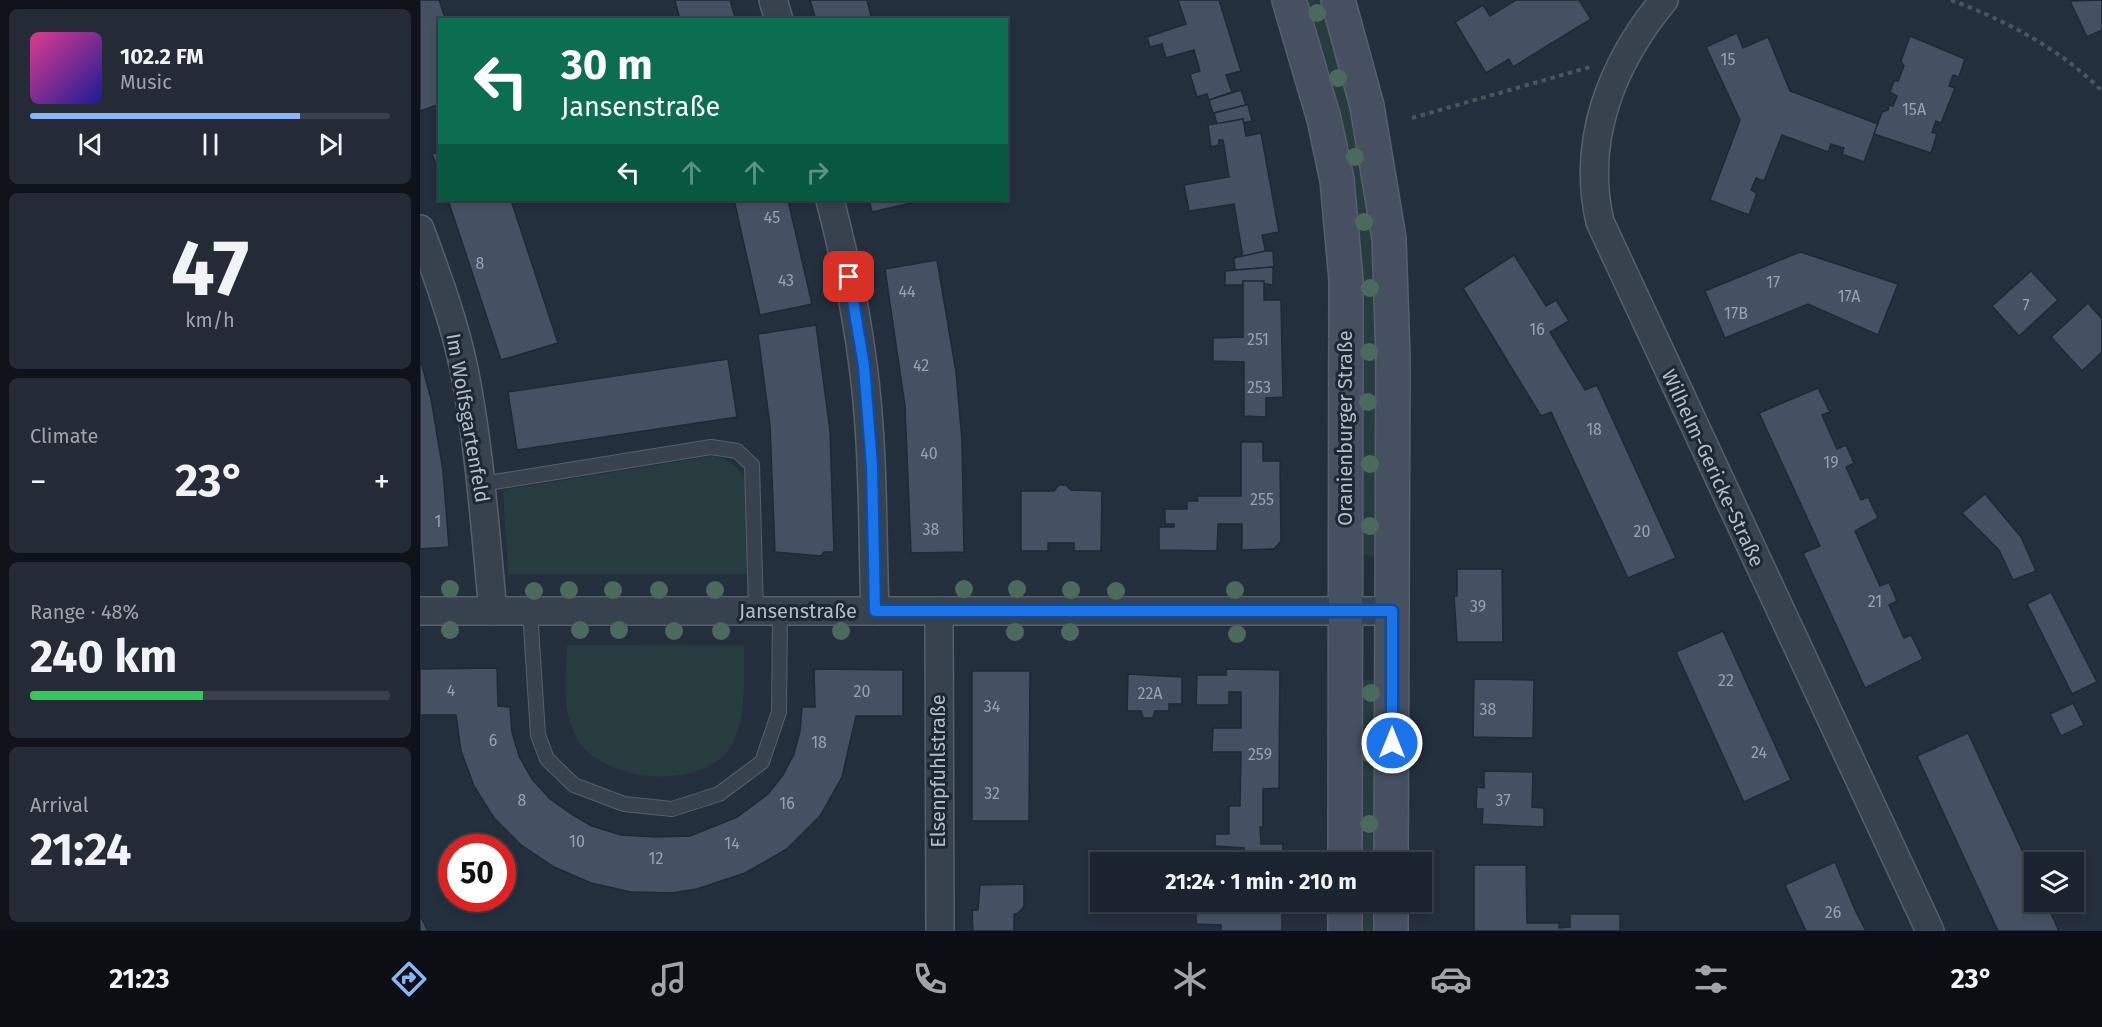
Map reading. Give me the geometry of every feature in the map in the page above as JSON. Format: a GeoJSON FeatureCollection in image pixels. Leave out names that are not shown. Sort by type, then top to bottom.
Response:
{"type":"FeatureCollection","features":[{"type":"Feature","properties":{"kind":"main road","name":"Oranienburger Straße"},"geometry":{"type":"LineString","coordinates":[[1289,0],[1324,119],[1337,180],[1346,280],[1345,852]]}},
{"type":"Feature","properties":{"kind":"main road"},"geometry":{"type":"LineString","coordinates":[[1338,0],[1367,106],[1389,239],[1393,357],[1391,852]]}},
{"type":"Feature","properties":{"kind":"main road"},"geometry":{"type":"LineString","coordinates":[[1345,912],[1345,931]]}},
{"type":"Feature","properties":{"kind":"main road"},"geometry":{"type":"LineString","coordinates":[[1391,912],[1391,931]]}},
{"type":"Feature","properties":{"kind":"street"},"geometry":{"type":"LineString","coordinates":[[773,0],[778,18]]}},
{"type":"Feature","properties":{"kind":"street","name":"Wilhelm-Gericke-Straße"},"geometry":{"type":"LineString","coordinates":[[1664,0],[1646,22],[1621,62],[1607,96],[1593,154],[1593,181],[1599,222],[1930,931]]}},
{"type":"Feature","properties":{"kind":"street"},"geometry":{"type":"LineString","coordinates":[[831,201],[849,277],[864,366],[872,466],[875,611]]}},
{"type":"Feature","properties":{"kind":"street","name":"Im Wolfsgartenfeld"},"geometry":{"type":"LineString","coordinates":[[420,229],[443,289],[464,368],[482,484],[492,611]]}},
{"type":"Feature","properties":{"kind":"street","name":"Jansenstraße"},"geometry":{"type":"LineString","coordinates":[[420,611],[1392,611]]}},
{"type":"Feature","properties":{"kind":"street","name":"Elsenpfuhlstraße"},"geometry":{"type":"LineString","coordinates":[[939,611],[940,931]]}},
{"type":"Feature","properties":{"kind":"lane"},"geometry":{"type":"LineString","coordinates":[[482,484],[711,447],[737,451],[752,465],[779,712],[762,762],[718,794],[672,809],[624,804],[574,785],[547,759],[538,735],[530,611]]}},
{"type":"Feature","properties":{"kind":"path"},"geometry":{"type":"LineString","coordinates":[[1952,0],[1984,12],[2080,68],[2102,91]]}},
{"type":"Feature","properties":{"kind":"path"},"geometry":{"type":"LineString","coordinates":[[1412,118],[1593,66]]}},
{"type":"Feature","properties":{"kind":"green space"},"geometry":{"type":"Polygon","coordinates":[[[1305,0],[1322,0],[1351,106],[1363,159],[1371,213],[1379,342],[1379,556],[1360,555],[1305,0]]]}},
{"type":"Feature","properties":{"kind":"green space"},"geometry":{"type":"Polygon","coordinates":[[[713,456],[734,465],[746,484],[749,574],[508,574],[503,490],[713,456]]]}},
{"type":"Feature","properties":{"kind":"green space"},"geometry":{"type":"Polygon","coordinates":[[[567,645],[744,646],[743,701],[738,730],[733,742],[726,753],[711,765],[673,776],[630,773],[610,766],[593,756],[580,743],[569,720],[565,683],[567,645]]]}},
{"type":"Feature","properties":{"kind":"green space"},"geometry":{"type":"Polygon","coordinates":[[[1361,680],[1378,680],[1378,852],[1360,852],[1361,680]]]}},
{"type":"Feature","properties":{"kind":"green space"},"geometry":{"type":"Polygon","coordinates":[[[1360,912],[1378,912],[1378,931],[1359,931],[1360,912]]]}},
{"type":"Feature","properties":{"kind":"building"},"geometry":{"type":"Polygon","coordinates":[[[420,0],[439,0],[445,18],[438,18],[438,105],[420,111],[420,0]]]}},
{"type":"Feature","properties":{"kind":"building"},"geometry":{"type":"Polygon","coordinates":[[[675,0],[730,0],[735,18],[680,18],[675,0]]]}},
{"type":"Feature","properties":{"kind":"building"},"geometry":{"type":"Polygon","coordinates":[[[810,0],[867,0],[872,18],[815,18],[810,0]]]}},
{"type":"Feature","properties":{"kind":"building"},"geometry":{"type":"Polygon","coordinates":[[[1178,0],[1219,0],[1241,71],[1226,75],[1232,92],[1209,100],[1207,94],[1197,97],[1190,74],[1200,71],[1194,50],[1166,58],[1162,44],[1150,47],[1147,37],[1186,24],[1178,0]]]}},
{"type":"Feature","properties":{"kind":"building"},"geometry":{"type":"Polygon","coordinates":[[[1516,0],[1579,0],[1591,19],[1513,67],[1509,59],[1486,73],[1455,22],[1483,5],[1490,16],[1516,0]]]}},
{"type":"Feature","properties":{"kind":"building"},"geometry":{"type":"Polygon","coordinates":[[[2102,0],[2102,30],[2087,37],[2070,1],[2102,0]]]}},
{"type":"Feature","properties":{"kind":"building"},"geometry":{"type":"Polygon","coordinates":[[[1737,33],[1743,48],[1768,37],[1790,91],[1878,124],[1864,162],[1842,154],[1844,148],[1831,144],[1828,152],[1782,135],[1764,181],[1756,178],[1751,190],[1757,193],[1749,215],[1710,200],[1740,120],[1706,47],[1737,33]]]}},
{"type":"Feature","properties":{"kind":"building"},"geometry":{"type":"Polygon","coordinates":[[[1910,36],[1965,59],[1959,77],[1953,75],[1949,86],[1955,88],[1941,123],[1936,121],[1932,132],[1937,134],[1931,153],[1874,134],[1882,112],[1888,110],[1889,105],[1893,106],[1897,96],[1890,92],[1894,81],[1898,81],[1904,66],[1901,61],[1910,36]]]}},
{"type":"Feature","properties":{"kind":"building"},"geometry":{"type":"Polygon","coordinates":[[[1241,90],[1246,105],[1213,113],[1209,100],[1241,90]]]}},
{"type":"Feature","properties":{"kind":"building"},"geometry":{"type":"Polygon","coordinates":[[[1248,105],[1252,121],[1243,123],[1243,119],[1217,124],[1214,113],[1248,105]]]}},
{"type":"Feature","properties":{"kind":"building"},"geometry":{"type":"Polygon","coordinates":[[[1243,119],[1246,136],[1261,133],[1279,232],[1262,235],[1266,253],[1243,257],[1234,204],[1189,211],[1184,185],[1229,177],[1223,140],[1219,140],[1219,145],[1211,147],[1208,125],[1243,119]]]}},
{"type":"Feature","properties":{"kind":"building"},"geometry":{"type":"Polygon","coordinates":[[[438,152],[438,170],[432,154],[438,152]]]}},
{"type":"Feature","properties":{"kind":"building"},"geometry":{"type":"Polygon","coordinates":[[[448,201],[511,201],[558,343],[501,360],[448,201]]]}},
{"type":"Feature","properties":{"kind":"building"},"geometry":{"type":"Polygon","coordinates":[[[734,201],[788,201],[812,304],[760,315],[734,201]]]}},
{"type":"Feature","properties":{"kind":"building"},"geometry":{"type":"Polygon","coordinates":[[[869,201],[920,201],[872,212],[869,201]]]}},
{"type":"Feature","properties":{"kind":"building"},"geometry":{"type":"Polygon","coordinates":[[[1273,251],[1274,267],[1235,270],[1234,258],[1273,251]]]}},
{"type":"Feature","properties":{"kind":"building"},"geometry":{"type":"Polygon","coordinates":[[[1800,252],[1898,284],[1878,335],[1808,304],[1725,338],[1705,291],[1800,252]]]}},
{"type":"Feature","properties":{"kind":"building"},"geometry":{"type":"Polygon","coordinates":[[[1514,255],[1546,306],[1556,300],[1569,321],[1550,332],[1585,390],[1597,385],[1676,558],[1628,578],[1551,412],[1541,416],[1463,288],[1514,255]]]}},
{"type":"Feature","properties":{"kind":"building"},"geometry":{"type":"Polygon","coordinates":[[[937,260],[956,372],[962,440],[964,552],[911,553],[905,406],[885,269],[937,260]]]}},
{"type":"Feature","properties":{"kind":"building"},"geometry":{"type":"Polygon","coordinates":[[[1273,267],[1273,285],[1243,281],[1243,285],[1225,285],[1225,271],[1273,267]]]}},
{"type":"Feature","properties":{"kind":"building"},"geometry":{"type":"Polygon","coordinates":[[[2031,271],[2058,300],[2019,336],[1992,306],[2031,271]]]}},
{"type":"Feature","properties":{"kind":"building"},"geometry":{"type":"Polygon","coordinates":[[[1243,281],[1264,281],[1264,300],[1281,300],[1283,397],[1266,398],[1266,417],[1244,416],[1244,362],[1213,361],[1213,338],[1243,337],[1243,281]]]}},
{"type":"Feature","properties":{"kind":"building"},"geometry":{"type":"Polygon","coordinates":[[[2088,303],[2102,319],[2102,352],[2082,371],[2051,337],[2088,303]]]}},
{"type":"Feature","properties":{"kind":"building"},"geometry":{"type":"Polygon","coordinates":[[[816,325],[830,431],[834,552],[824,552],[821,556],[775,552],[770,426],[758,334],[816,325]]]}},
{"type":"Feature","properties":{"kind":"building"},"geometry":{"type":"Polygon","coordinates":[[[420,358],[431,399],[443,471],[449,547],[420,549],[420,358]]]}},
{"type":"Feature","properties":{"kind":"building"},"geometry":{"type":"Polygon","coordinates":[[[728,359],[737,417],[517,450],[508,392],[728,359]]]}},
{"type":"Feature","properties":{"kind":"building"},"geometry":{"type":"Polygon","coordinates":[[[1818,388],[1830,412],[1822,415],[1837,449],[1846,445],[1854,463],[1846,467],[1861,500],[1868,497],[1878,518],[1855,531],[1880,586],[1889,582],[1897,601],[1889,605],[1904,638],[1911,635],[1923,659],[1865,688],[1803,553],[1820,546],[1759,413],[1818,388]]]}},
{"type":"Feature","properties":{"kind":"building"},"geometry":{"type":"Polygon","coordinates":[[[1241,442],[1263,442],[1263,461],[1280,461],[1281,541],[1274,549],[1242,550],[1242,524],[1218,524],[1217,551],[1159,550],[1159,527],[1174,527],[1174,524],[1165,524],[1165,509],[1187,509],[1187,501],[1198,501],[1197,496],[1241,496],[1241,442]]]}},
{"type":"Feature","properties":{"kind":"building"},"geometry":{"type":"Polygon","coordinates":[[[1059,485],[1066,485],[1071,490],[1102,491],[1101,551],[1074,551],[1074,543],[1048,543],[1048,551],[1021,551],[1021,491],[1054,491],[1059,485]]]}},
{"type":"Feature","properties":{"kind":"building"},"geometry":{"type":"Polygon","coordinates":[[[1985,494],[2021,537],[2036,571],[2013,580],[1999,550],[1962,513],[1985,494]]]}},
{"type":"Feature","properties":{"kind":"building"},"geometry":{"type":"Polygon","coordinates":[[[1457,569],[1502,569],[1503,642],[1457,642],[1454,596],[1457,596],[1457,569]]]}},
{"type":"Feature","properties":{"kind":"building"},"geometry":{"type":"Polygon","coordinates":[[[2051,592],[2097,682],[2072,694],[2027,604],[2051,592]]]}},
{"type":"Feature","properties":{"kind":"building"},"geometry":{"type":"Polygon","coordinates":[[[1723,631],[1791,780],[1744,802],[1676,652],[1723,631]]]}},
{"type":"Feature","properties":{"kind":"building"},"geometry":{"type":"Polygon","coordinates":[[[497,668],[498,706],[510,707],[512,732],[519,756],[532,779],[550,799],[573,815],[592,826],[621,835],[690,836],[737,817],[768,794],[783,775],[794,754],[800,731],[802,707],[815,707],[814,669],[903,670],[903,716],[856,716],[842,777],[820,816],[787,849],[745,873],[697,889],[672,893],[631,892],[591,883],[554,867],[521,845],[516,840],[516,834],[510,834],[494,818],[474,786],[461,751],[456,715],[420,715],[420,669],[497,668]]]}},
{"type":"Feature","properties":{"kind":"building"},"geometry":{"type":"Polygon","coordinates":[[[1226,669],[1280,670],[1279,788],[1263,789],[1263,827],[1260,827],[1261,844],[1283,844],[1283,852],[1244,852],[1244,848],[1215,846],[1215,834],[1229,834],[1229,806],[1240,806],[1241,752],[1212,752],[1213,728],[1241,728],[1241,692],[1229,692],[1229,705],[1196,705],[1197,675],[1226,675],[1226,669]]]}},
{"type":"Feature","properties":{"kind":"building"},"geometry":{"type":"Polygon","coordinates":[[[972,671],[1030,671],[1029,821],[972,821],[972,671]]]}},
{"type":"Feature","properties":{"kind":"building"},"geometry":{"type":"Polygon","coordinates":[[[1128,674],[1182,677],[1182,704],[1169,704],[1169,711],[1155,711],[1153,718],[1143,718],[1141,711],[1127,711],[1128,674]]]}},
{"type":"Feature","properties":{"kind":"building"},"geometry":{"type":"Polygon","coordinates":[[[1474,679],[1534,680],[1533,738],[1473,737],[1474,679]]]}},
{"type":"Feature","properties":{"kind":"building"},"geometry":{"type":"Polygon","coordinates":[[[2073,703],[2084,725],[2061,736],[2050,714],[2073,703]]]}},
{"type":"Feature","properties":{"kind":"building"},"geometry":{"type":"Polygon","coordinates":[[[1968,733],[2024,854],[2024,912],[2050,912],[2059,931],[1998,931],[1917,756],[1968,733]]]}},
{"type":"Feature","properties":{"kind":"building"},"geometry":{"type":"Polygon","coordinates":[[[1484,771],[1533,772],[1532,807],[1544,808],[1544,827],[1482,824],[1483,809],[1476,809],[1477,787],[1484,788],[1484,771]]]}},
{"type":"Feature","properties":{"kind":"building"},"geometry":{"type":"Polygon","coordinates":[[[1835,862],[1866,931],[1806,931],[1785,885],[1835,862]]]}},
{"type":"Feature","properties":{"kind":"building"},"geometry":{"type":"Polygon","coordinates":[[[1474,865],[1526,865],[1527,923],[1559,923],[1559,928],[1570,927],[1570,914],[1620,914],[1620,931],[1474,931],[1474,865]]]}},
{"type":"Feature","properties":{"kind":"building"},"geometry":{"type":"Polygon","coordinates":[[[1024,884],[1024,907],[1014,914],[1014,931],[973,931],[972,910],[978,910],[980,885],[1024,884]]]}},
{"type":"Feature","properties":{"kind":"building"},"geometry":{"type":"Polygon","coordinates":[[[1282,912],[1282,931],[1221,931],[1221,925],[1196,924],[1196,913],[1189,913],[1282,912]]]}},
{"type":"Feature","properties":{"kind":"building"},"geometry":{"type":"Polygon","coordinates":[[[420,915],[428,931],[420,931],[420,915]]]}},
{"type":"Feature","properties":{"kind":"route"},"geometry":{"type":"LineString","coordinates":[[849,277],[864,366],[872,466],[875,611],[1392,611],[1392,743]]}}]}
